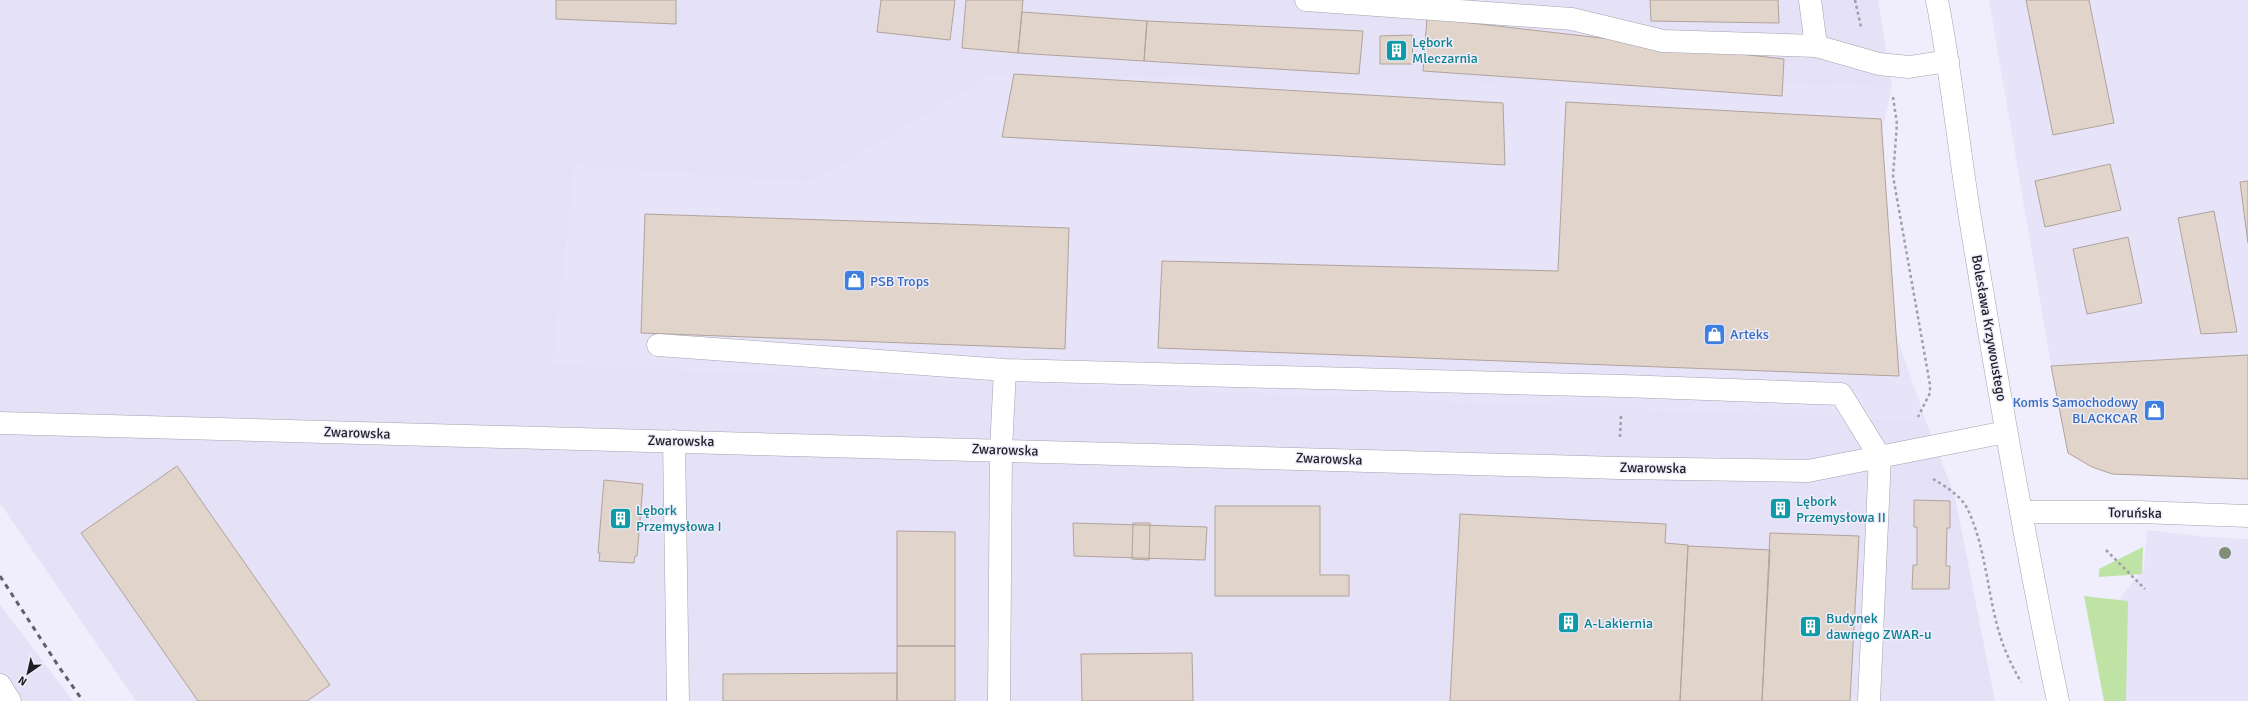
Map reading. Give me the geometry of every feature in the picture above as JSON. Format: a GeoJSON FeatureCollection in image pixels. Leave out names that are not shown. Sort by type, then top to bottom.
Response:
{"type":"FeatureCollection","features":[{"type":"Feature","properties":{"kind":"street"},"geometry":{"type":"LineString","coordinates":[[1306,0],[1572,20],[1663,41],[1816,46],[1879,64],[1909,67],[1948,61]]}},
{"type":"Feature","properties":{"kind":"street"},"geometry":{"type":"LineString","coordinates":[[1810,0],[1816,46]]}},
{"type":"Feature","properties":{"kind":"street","name":"Bolesława Krzywoustego"},"geometry":{"type":"LineString","coordinates":[[1937,0],[1948,61],[1972,229],[2006,432],[2041,620],[2058,701]]}},
{"type":"Feature","properties":{"kind":"street"},"geometry":{"type":"LineString","coordinates":[[658,345],[1005,370],[1622,386],[1841,394],[1880,458],[1869,701]]}},
{"type":"Feature","properties":{"kind":"street"},"geometry":{"type":"LineString","coordinates":[[999,701],[1001,450],[1005,370]]}},
{"type":"Feature","properties":{"kind":"street","name":"Zwarowska"},"geometry":{"type":"LineString","coordinates":[[0,423],[1619,468],[1808,471],[2006,432]]}},
{"type":"Feature","properties":{"kind":"street"},"geometry":{"type":"LineString","coordinates":[[674,441],[678,701]]}},
{"type":"Feature","properties":{"kind":"street","name":"Toruńska"},"geometry":{"type":"LineString","coordinates":[[2022,512],[2139,512],[2248,516]]}},
{"type":"Feature","properties":{"kind":"street"},"geometry":{"type":"LineString","coordinates":[[0,685],[10,701]]}},
{"type":"Feature","properties":{"kind":"path"},"geometry":{"type":"LineString","coordinates":[[1855,0],[1862,30],[1893,97],[1897,124],[1893,176],[1930,385],[1930,393],[1918,416],[1915,426],[1919,449],[1926,475],[1956,495],[1966,508],[1979,543],[1999,632],[2009,661],[2023,686]]}},
{"type":"Feature","properties":{"kind":"path"},"geometry":{"type":"LineString","coordinates":[[1619,468],[1622,386]]}},
{"type":"Feature","properties":{"kind":"path"},"geometry":{"type":"LineString","coordinates":[[2106,550],[2145,588]]}},
{"type":"Feature","properties":{"kind":"shaded area"},"geometry":{"type":"Polygon","coordinates":[[[0,0],[1878,0],[1892,87],[991,76],[810,183],[575,166],[553,364],[1926,421],[1955,497],[1995,701],[136,701],[0,503],[0,0]]]}},
{"type":"Feature","properties":{"kind":"shaded area"},"geometry":{"type":"Polygon","coordinates":[[[1989,0],[2248,0],[2248,479],[2112,474],[2092,467],[2068,453],[2055,388],[1989,0]]]}},
{"type":"Feature","properties":{"kind":"shaded area"},"geometry":{"type":"Polygon","coordinates":[[[991,76],[1892,87],[1860,231],[1926,421],[553,364],[575,166],[810,183],[991,76]]]}},
{"type":"Feature","properties":{"kind":"shaded area"},"geometry":{"type":"Polygon","coordinates":[[[2147,530],[2208,537],[2248,539],[2248,701],[2121,701],[2116,652],[2119,599],[2144,568],[2147,530]]]}},
{"type":"Feature","properties":{"kind":"shaded area"},"geometry":{"type":"Polygon","coordinates":[[[0,605],[73,701],[0,701],[0,605]]]}},
{"type":"Feature","properties":{"kind":"green space"},"geometry":{"type":"Polygon","coordinates":[[[2143,547],[2142,574],[2099,577],[2099,569],[2143,547]]]}},
{"type":"Feature","properties":{"kind":"green space"},"geometry":{"type":"Polygon","coordinates":[[[2084,596],[2128,601],[2126,701],[2104,701],[2084,596]]]}},
{"type":"Feature","properties":{"kind":"building"},"geometry":{"type":"Polygon","coordinates":[[[556,0],[676,0],[676,24],[556,19],[556,0]]]}},
{"type":"Feature","properties":{"kind":"building"},"geometry":{"type":"Polygon","coordinates":[[[881,0],[955,0],[950,40],[877,32],[881,0]]]}},
{"type":"Feature","properties":{"kind":"building"},"geometry":{"type":"Polygon","coordinates":[[[966,0],[1023,0],[1018,53],[962,48],[966,0]]]}},
{"type":"Feature","properties":{"kind":"building"},"geometry":{"type":"Polygon","coordinates":[[[1650,0],[1778,0],[1779,23],[1651,21],[1650,0]]]}},
{"type":"Feature","properties":{"kind":"building"},"geometry":{"type":"Polygon","coordinates":[[[2026,0],[2089,0],[2114,123],[2053,135],[2026,0]]]}},
{"type":"Feature","properties":{"kind":"building"},"geometry":{"type":"Polygon","coordinates":[[[1022,12],[1147,21],[1144,61],[1018,53],[1022,12]]]}},
{"type":"Feature","properties":{"kind":"building"},"geometry":{"type":"Polygon","coordinates":[[[1427,18],[1784,59],[1782,96],[1423,71],[1427,18]]]}},
{"type":"Feature","properties":{"kind":"building"},"geometry":{"type":"Polygon","coordinates":[[[1147,21],[1363,31],[1359,74],[1144,61],[1147,21]]]}},
{"type":"Feature","properties":{"kind":"building","name":"Lębork Mleczarnia"},"geometry":{"type":"Polygon","coordinates":[[[1412,35],[1413,64],[1380,64],[1380,36],[1412,35]]]}},
{"type":"Feature","properties":{"kind":"building"},"geometry":{"type":"Polygon","coordinates":[[[1014,74],[1503,103],[1505,165],[1002,137],[1014,74]]]}},
{"type":"Feature","properties":{"kind":"building"},"geometry":{"type":"Polygon","coordinates":[[[1566,102],[1881,119],[1899,376],[1158,348],[1162,261],[1558,271],[1566,102]]]}},
{"type":"Feature","properties":{"kind":"building"},"geometry":{"type":"Polygon","coordinates":[[[2110,164],[2121,210],[2045,227],[2035,181],[2110,164]]]}},
{"type":"Feature","properties":{"kind":"building"},"geometry":{"type":"Polygon","coordinates":[[[2248,181],[2248,243],[2240,182],[2248,181]]]}},
{"type":"Feature","properties":{"kind":"building"},"geometry":{"type":"Polygon","coordinates":[[[2214,211],[2237,332],[2201,334],[2178,218],[2214,211]]]}},
{"type":"Feature","properties":{"kind":"building","name":"PSB Trops"},"geometry":{"type":"Polygon","coordinates":[[[645,214],[1069,228],[1065,349],[641,333],[645,214]]]}},
{"type":"Feature","properties":{"kind":"building"},"geometry":{"type":"Polygon","coordinates":[[[2128,237],[2142,303],[2087,314],[2073,249],[2128,237]]]}},
{"type":"Feature","properties":{"kind":"building","name":"Komis Samochodowy BLACKCAR"},"geometry":{"type":"Polygon","coordinates":[[[2248,355],[2248,479],[2112,474],[2092,467],[2068,453],[2051,366],[2248,355]]]}},
{"type":"Feature","properties":{"kind":"building"},"geometry":{"type":"Polygon","coordinates":[[[177,466],[330,685],[307,701],[198,701],[81,533],[177,466]]]}},
{"type":"Feature","properties":{"kind":"building","name":"Lębork Przemysłowa I"},"geometry":{"type":"Polygon","coordinates":[[[604,480],[643,484],[637,556],[635,556],[634,563],[599,561],[600,553],[598,553],[604,480]]]}},
{"type":"Feature","properties":{"kind":"building"},"geometry":{"type":"Polygon","coordinates":[[[1914,500],[1950,501],[1950,528],[1947,528],[1946,566],[1950,566],[1949,589],[1912,589],[1913,565],[1917,565],[1917,527],[1914,527],[1914,500]]]}},
{"type":"Feature","properties":{"kind":"building","name":"Lębork Przemysłowa II"},"geometry":{"type":"Polygon","coordinates":[[[1778,502],[1784,502],[1788,506],[1788,512],[1784,516],[1778,516],[1774,512],[1774,506],[1778,502]]]}},
{"type":"Feature","properties":{"kind":"building"},"geometry":{"type":"Polygon","coordinates":[[[1215,506],[1320,506],[1320,575],[1349,575],[1349,596],[1215,596],[1215,506]]]}},
{"type":"Feature","properties":{"kind":"building","name":"A-Lakiernia"},"geometry":{"type":"Polygon","coordinates":[[[1460,514],[1666,524],[1665,543],[1688,545],[1680,701],[1450,701],[1460,514]]]}},
{"type":"Feature","properties":{"kind":"building"},"geometry":{"type":"Polygon","coordinates":[[[1073,523],[1207,527],[1205,560],[1074,556],[1073,523]]]}},
{"type":"Feature","properties":{"kind":"building"},"geometry":{"type":"Polygon","coordinates":[[[1133,523],[1150,523],[1149,560],[1132,559],[1133,523]]]}},
{"type":"Feature","properties":{"kind":"building"},"geometry":{"type":"Polygon","coordinates":[[[897,531],[955,532],[955,646],[897,646],[897,531]]]}},
{"type":"Feature","properties":{"kind":"building","name":"Budynek dawnego ZWAR-u"},"geometry":{"type":"Polygon","coordinates":[[[1770,533],[1859,536],[1850,701],[1762,701],[1770,533]]]}},
{"type":"Feature","properties":{"kind":"building"},"geometry":{"type":"Polygon","coordinates":[[[1688,546],[1770,550],[1762,701],[1680,701],[1688,546]]]}},
{"type":"Feature","properties":{"kind":"building"},"geometry":{"type":"Polygon","coordinates":[[[897,646],[955,646],[955,701],[897,701],[897,646]]]}},
{"type":"Feature","properties":{"kind":"building"},"geometry":{"type":"Polygon","coordinates":[[[1192,653],[1193,701],[1082,701],[1081,654],[1192,653]]]}},
{"type":"Feature","properties":{"kind":"building"},"geometry":{"type":"Polygon","coordinates":[[[897,673],[897,701],[723,701],[723,674],[897,673]]]}},
{"type":"Feature","properties":{"kind":"railway"},"geometry":{"type":"LineString","coordinates":[[0,576],[83,701]]}},
{"type":"Feature","properties":{"kind":"place","name":"Lębork Mleczarnia"},"geometry":{"type":"Point","coordinates":[1396,50]}},
{"type":"Feature","properties":{"kind":"place","name":"PSB Trops"},"geometry":{"type":"Point","coordinates":[855,281]}},
{"type":"Feature","properties":{"kind":"place","name":"Arteks"},"geometry":{"type":"Point","coordinates":[1714,334]}},
{"type":"Feature","properties":{"kind":"place","name":"Komis Samochodowy BLACKCAR"},"geometry":{"type":"Point","coordinates":[2154,410]}},
{"type":"Feature","properties":{"kind":"place","name":"Lębork Przemysłowa II"},"geometry":{"type":"Point","coordinates":[1781,509]}},
{"type":"Feature","properties":{"kind":"place","name":"Lębork Przemysłowa I"},"geometry":{"type":"Point","coordinates":[620,518]}},
{"type":"Feature","properties":{"kind":"place","name":"A-Lakiernia"},"geometry":{"type":"Point","coordinates":[1569,623]}},
{"type":"Feature","properties":{"kind":"place","name":"Budynek dawnego ZWAR-u"},"geometry":{"type":"Point","coordinates":[1810,626]}}]}
